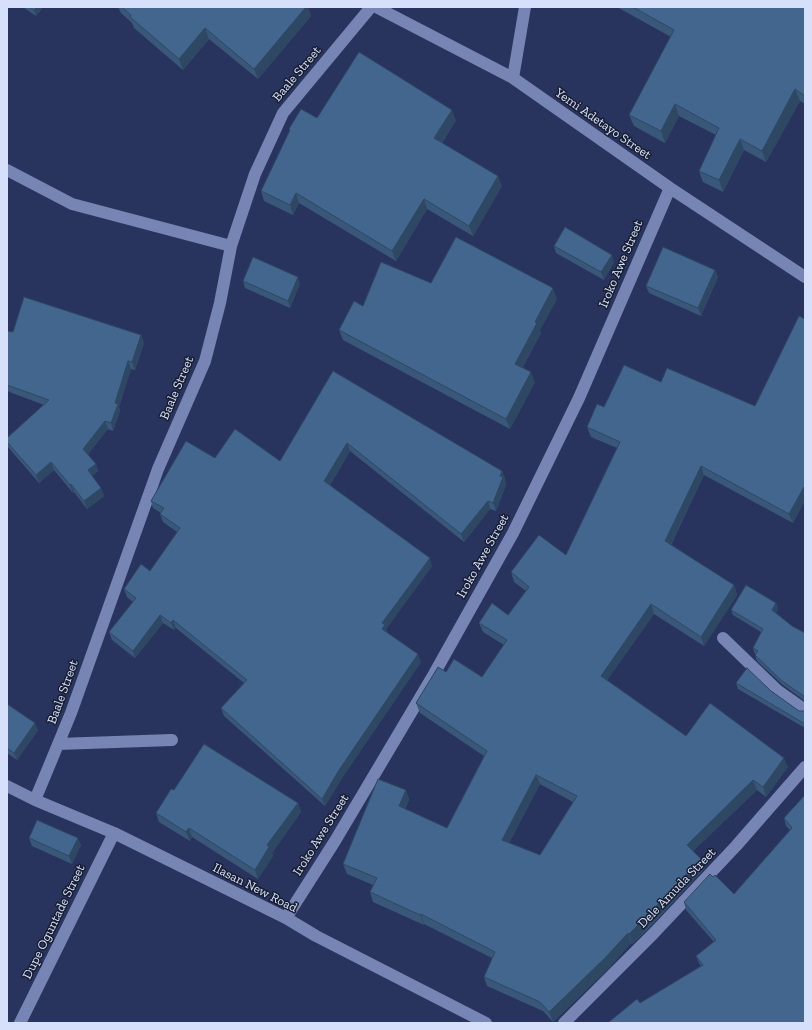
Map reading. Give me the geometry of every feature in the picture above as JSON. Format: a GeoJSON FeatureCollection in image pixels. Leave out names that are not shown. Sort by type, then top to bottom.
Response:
{"type":"FeatureCollection","features":[{"type":"Feature","properties":{"kind":"street","name":"Baale Street"},"geometry":{"type":"LineString","coordinates":[[35,800],[71,713],[158,469],[205,361],[220,303],[231,246],[254,174],[283,113],[371,7]]}},
{"type":"Feature","properties":{"kind":"street","name":"Yemi Adetayo Street"},"geometry":{"type":"LineString","coordinates":[[376,7],[513,78],[670,188],[805,277]]}},
{"type":"Feature","properties":{"kind":"street"},"geometry":{"type":"LineString","coordinates":[[513,78],[525,7]]}},
{"type":"Feature","properties":{"kind":"street"},"geometry":{"type":"LineString","coordinates":[[7,170],[72,204],[231,246]]}},
{"type":"Feature","properties":{"kind":"street","name":"Iroko Awe Street"},"geometry":{"type":"LineString","coordinates":[[286,918],[335,841],[430,680],[513,533],[579,398],[670,188]]}},
{"type":"Feature","properties":{"kind":"street"},"geometry":{"type":"LineString","coordinates":[[723,638],[778,691],[805,710]]}},
{"type":"Feature","properties":{"kind":"street"},"geometry":{"type":"LineString","coordinates":[[58,744],[172,740]]}},
{"type":"Feature","properties":{"kind":"street","name":"Dele Amuda Street"},"geometry":{"type":"LineString","coordinates":[[564,1023],[653,934],[736,846],[805,767]]}},
{"type":"Feature","properties":{"kind":"street","name":"Ilasan New Road"},"geometry":{"type":"LineString","coordinates":[[7,786],[35,800],[114,832],[286,918],[462,1017],[486,1023]]}},
{"type":"Feature","properties":{"kind":"street","name":"Dupe Oguntade Street"},"geometry":{"type":"LineString","coordinates":[[20,1023],[114,832]]}},
{"type":"Feature","properties":{"kind":"building"},"geometry":{"type":"Polygon","coordinates":[[[122,7],[306,7],[254,69],[205,28],[179,59],[130,17],[131,15],[122,7]]]}},
{"type":"Feature","properties":{"kind":"building"},"geometry":{"type":"Polygon","coordinates":[[[633,7],[805,7],[805,96],[795,89],[762,151],[740,139],[719,180],[699,171],[719,128],[675,104],[661,131],[629,115],[674,30],[633,7]]]}},
{"type":"Feature","properties":{"kind":"building"},"geometry":{"type":"Polygon","coordinates":[[[359,52],[452,110],[434,138],[498,176],[469,226],[424,199],[392,251],[296,193],[290,205],[261,191],[290,130],[289,129],[301,109],[317,118],[359,52]]]}},
{"type":"Feature","properties":{"kind":"building"},"geometry":{"type":"Polygon","coordinates":[[[565,227],[612,255],[601,272],[554,246],[565,227]]]}},
{"type":"Feature","properties":{"kind":"building"},"geometry":{"type":"Polygon","coordinates":[[[456,237],[553,288],[535,322],[537,323],[515,364],[531,372],[506,419],[339,330],[354,301],[363,306],[381,262],[431,283],[456,237]]]}},
{"type":"Feature","properties":{"kind":"building"},"geometry":{"type":"Polygon","coordinates":[[[663,247],[715,270],[698,308],[646,286],[663,247]]]}},
{"type":"Feature","properties":{"kind":"building"},"geometry":{"type":"Polygon","coordinates":[[[253,257],[298,277],[288,301],[243,281],[253,257]]]}},
{"type":"Feature","properties":{"kind":"building"},"geometry":{"type":"Polygon","coordinates":[[[24,297],[141,335],[132,362],[128,361],[115,403],[118,404],[111,423],[105,421],[83,449],[96,464],[88,470],[101,488],[84,501],[51,462],[36,475],[7,442],[7,438],[49,400],[7,385],[7,331],[13,332],[24,297]]]}},
{"type":"Feature","properties":{"kind":"building"},"geometry":{"type":"Polygon","coordinates":[[[799,316],[805,319],[805,488],[804,487],[789,514],[701,466],[665,541],[734,585],[701,637],[651,604],[601,676],[686,736],[710,703],[784,758],[763,787],[753,780],[687,845],[701,859],[644,919],[549,1012],[540,1002],[484,977],[495,952],[421,914],[420,915],[370,892],[377,878],[343,864],[378,779],[406,790],[399,806],[447,828],[487,751],[416,703],[438,667],[446,672],[454,659],[482,677],[507,640],[479,623],[492,603],[508,615],[529,587],[511,572],[539,535],[566,555],[620,442],[587,427],[597,404],[604,407],[624,365],[661,382],[667,368],[755,406],[799,316]],[[536,775],[502,840],[540,855],[577,796],[536,775]]]}},
{"type":"Feature","properties":{"kind":"building"},"geometry":{"type":"Polygon","coordinates":[[[333,371],[502,471],[500,476],[503,477],[493,503],[488,501],[461,534],[347,443],[324,481],[430,558],[382,623],[385,625],[382,629],[418,654],[339,770],[322,799],[221,708],[247,680],[173,620],[171,623],[160,615],[133,651],[109,632],[136,598],[124,589],[141,564],[150,571],[180,528],[160,514],[164,508],[151,501],[186,441],[215,458],[235,429],[280,461],[333,371]]]}},
{"type":"Feature","properties":{"kind":"building"},"geometry":{"type":"Polygon","coordinates":[[[746,585],[776,603],[772,610],[792,626],[805,633],[805,697],[781,680],[755,655],[758,651],[753,648],[763,629],[731,610],[746,585]]]}},
{"type":"Feature","properties":{"kind":"building"},"geometry":{"type":"Polygon","coordinates":[[[747,668],[771,691],[799,711],[805,711],[805,724],[736,683],[747,668]]]}},
{"type":"Feature","properties":{"kind":"building"},"geometry":{"type":"Polygon","coordinates":[[[7,704],[35,723],[14,753],[7,748],[7,704]]]}},
{"type":"Feature","properties":{"kind":"building"},"geometry":{"type":"Polygon","coordinates":[[[204,744],[298,803],[267,845],[269,847],[255,870],[189,828],[186,832],[156,813],[171,789],[174,790],[204,744]]]}},
{"type":"Feature","properties":{"kind":"building"},"geometry":{"type":"Polygon","coordinates":[[[805,795],[805,1023],[610,1023],[609,1022],[637,999],[640,1003],[703,965],[696,956],[716,940],[684,902],[710,874],[713,877],[715,875],[734,894],[792,828],[784,818],[805,795]]]}},
{"type":"Feature","properties":{"kind":"building"},"geometry":{"type":"Polygon","coordinates":[[[37,820],[78,838],[69,856],[29,838],[37,820]]]}}]}
